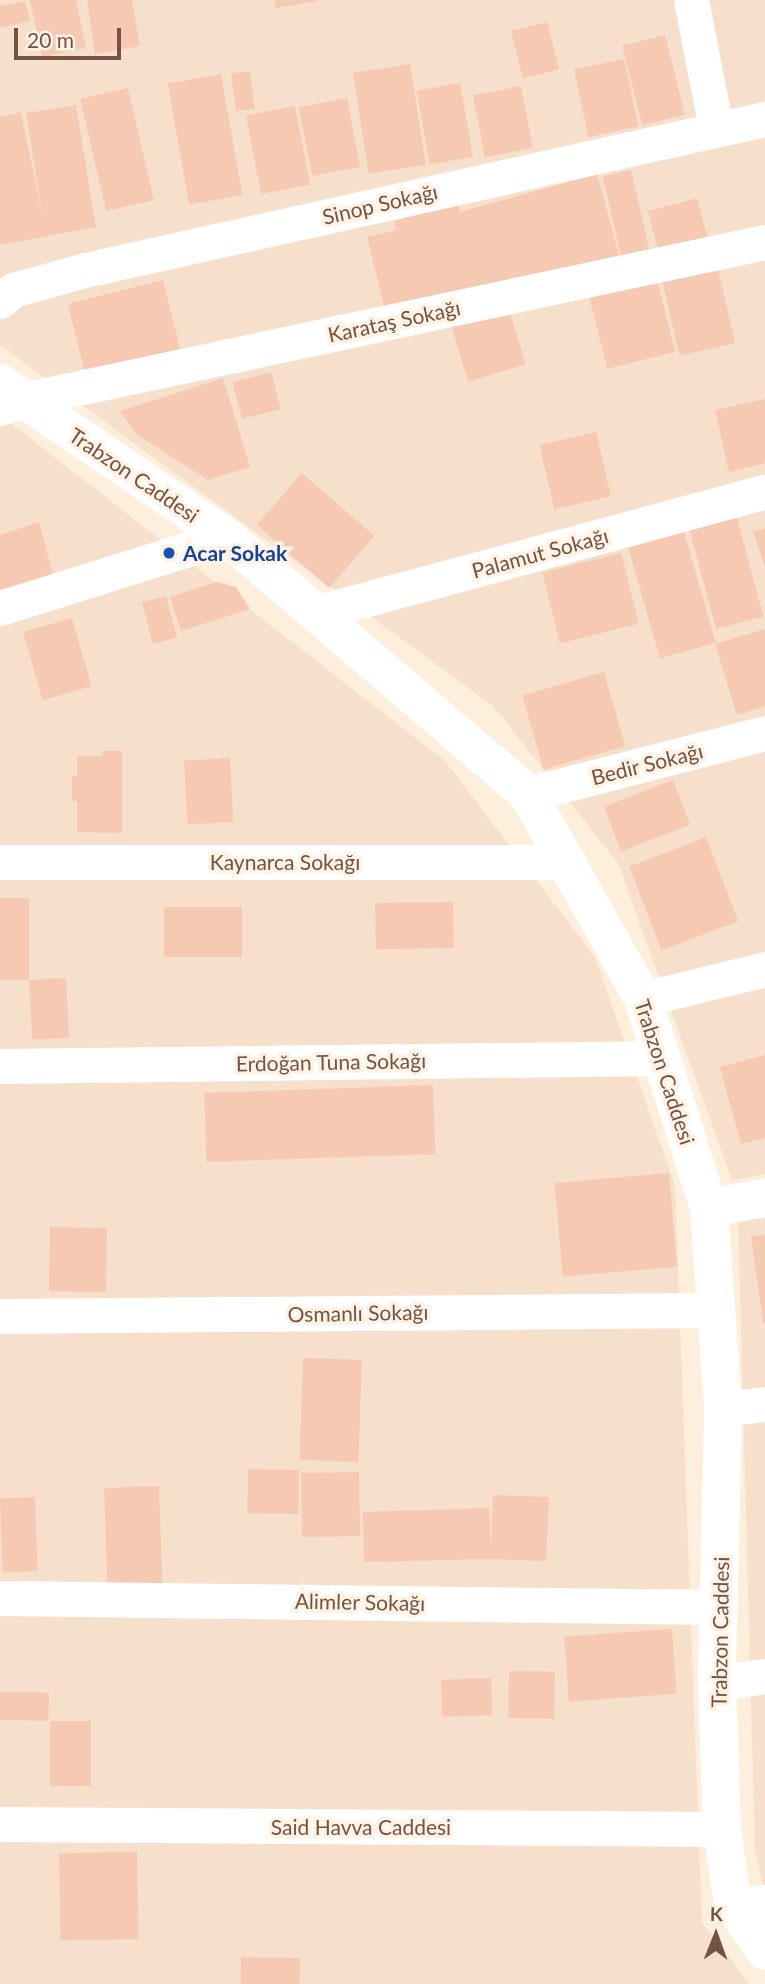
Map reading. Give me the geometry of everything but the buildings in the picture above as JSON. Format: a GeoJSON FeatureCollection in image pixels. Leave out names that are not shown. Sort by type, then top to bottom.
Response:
{"type":"FeatureCollection","features":[{"type":"Feature","properties":{"kind":"main road","name":"Trabzon Caddesi"},"geometry":{"type":"LineString","coordinates":[[7,397],[227,537],[528,794],[569,862],[643,999],[709,1208],[723,1409],[717,1684],[722,1829],[765,1951]]}},
{"type":"Feature","properties":{"kind":"main road"},"geometry":{"type":"LineString","coordinates":[[709,1208],[765,1198]]}},
{"type":"Feature","properties":{"kind":"street"},"geometry":{"type":"LineString","coordinates":[[691,0],[716,129]]}},
{"type":"Feature","properties":{"kind":"street","name":"Sinop Sokağı"},"geometry":{"type":"LineString","coordinates":[[0,301],[13,290],[85,270],[765,119]]}},
{"type":"Feature","properties":{"kind":"street","name":"Karataş Sokağı"},"geometry":{"type":"LineString","coordinates":[[7,397],[765,242]]}},
{"type":"Feature","properties":{"kind":"street","name":"Palamut Sokağı"},"geometry":{"type":"LineString","coordinates":[[315,613],[765,492]]}},
{"type":"Feature","properties":{"kind":"street"},"geometry":{"type":"LineString","coordinates":[[0,608],[227,537]]}},
{"type":"Feature","properties":{"kind":"street","name":"Bedir Sokağı"},"geometry":{"type":"LineString","coordinates":[[528,794],[765,733]]}},
{"type":"Feature","properties":{"kind":"street","name":"Kaynarca Sokağı"},"geometry":{"type":"LineString","coordinates":[[0,862],[569,862]]}},
{"type":"Feature","properties":{"kind":"street"},"geometry":{"type":"LineString","coordinates":[[643,999],[765,969]]}},
{"type":"Feature","properties":{"kind":"street","name":"Erdoğan Tuna Sokağı"},"geometry":{"type":"LineString","coordinates":[[0,1066],[662,1058]]}},
{"type":"Feature","properties":{"kind":"street","name":"Osmanlı Sokağı"},"geometry":{"type":"LineString","coordinates":[[0,1316],[716,1310]]}},
{"type":"Feature","properties":{"kind":"street"},"geometry":{"type":"LineString","coordinates":[[723,1409],[765,1404]]}},
{"type":"Feature","properties":{"kind":"street","name":"Alimler Sokağı"},"geometry":{"type":"LineString","coordinates":[[0,1598],[720,1607]]}},
{"type":"Feature","properties":{"kind":"street"},"geometry":{"type":"LineString","coordinates":[[717,1684],[765,1676]]}},
{"type":"Feature","properties":{"kind":"street","name":"Said Havva Caddesi"},"geometry":{"type":"LineString","coordinates":[[0,1824],[722,1829]]}},
{"type":"Feature","properties":{"kind":"shaded area"},"geometry":{"type":"Polygon","coordinates":[[[0,0],[765,0],[765,1174],[732,1180],[618,863],[493,706],[0,345],[0,0]]]}},
{"type":"Feature","properties":{"kind":"shaded area"},"geometry":{"type":"Polygon","coordinates":[[[0,415],[445,761],[595,957],[675,1185],[702,1923],[750,1984],[0,1984],[0,415]]]}},
{"type":"Feature","properties":{"kind":"shaded area"},"geometry":{"type":"Polygon","coordinates":[[[765,1214],[765,1895],[755,1851],[738,1218],[765,1214]]]}},
{"type":"Feature","properties":{"kind":"place","name":"Acar Sokak"},"geometry":{"type":"Point","coordinates":[169,553]}}]}
